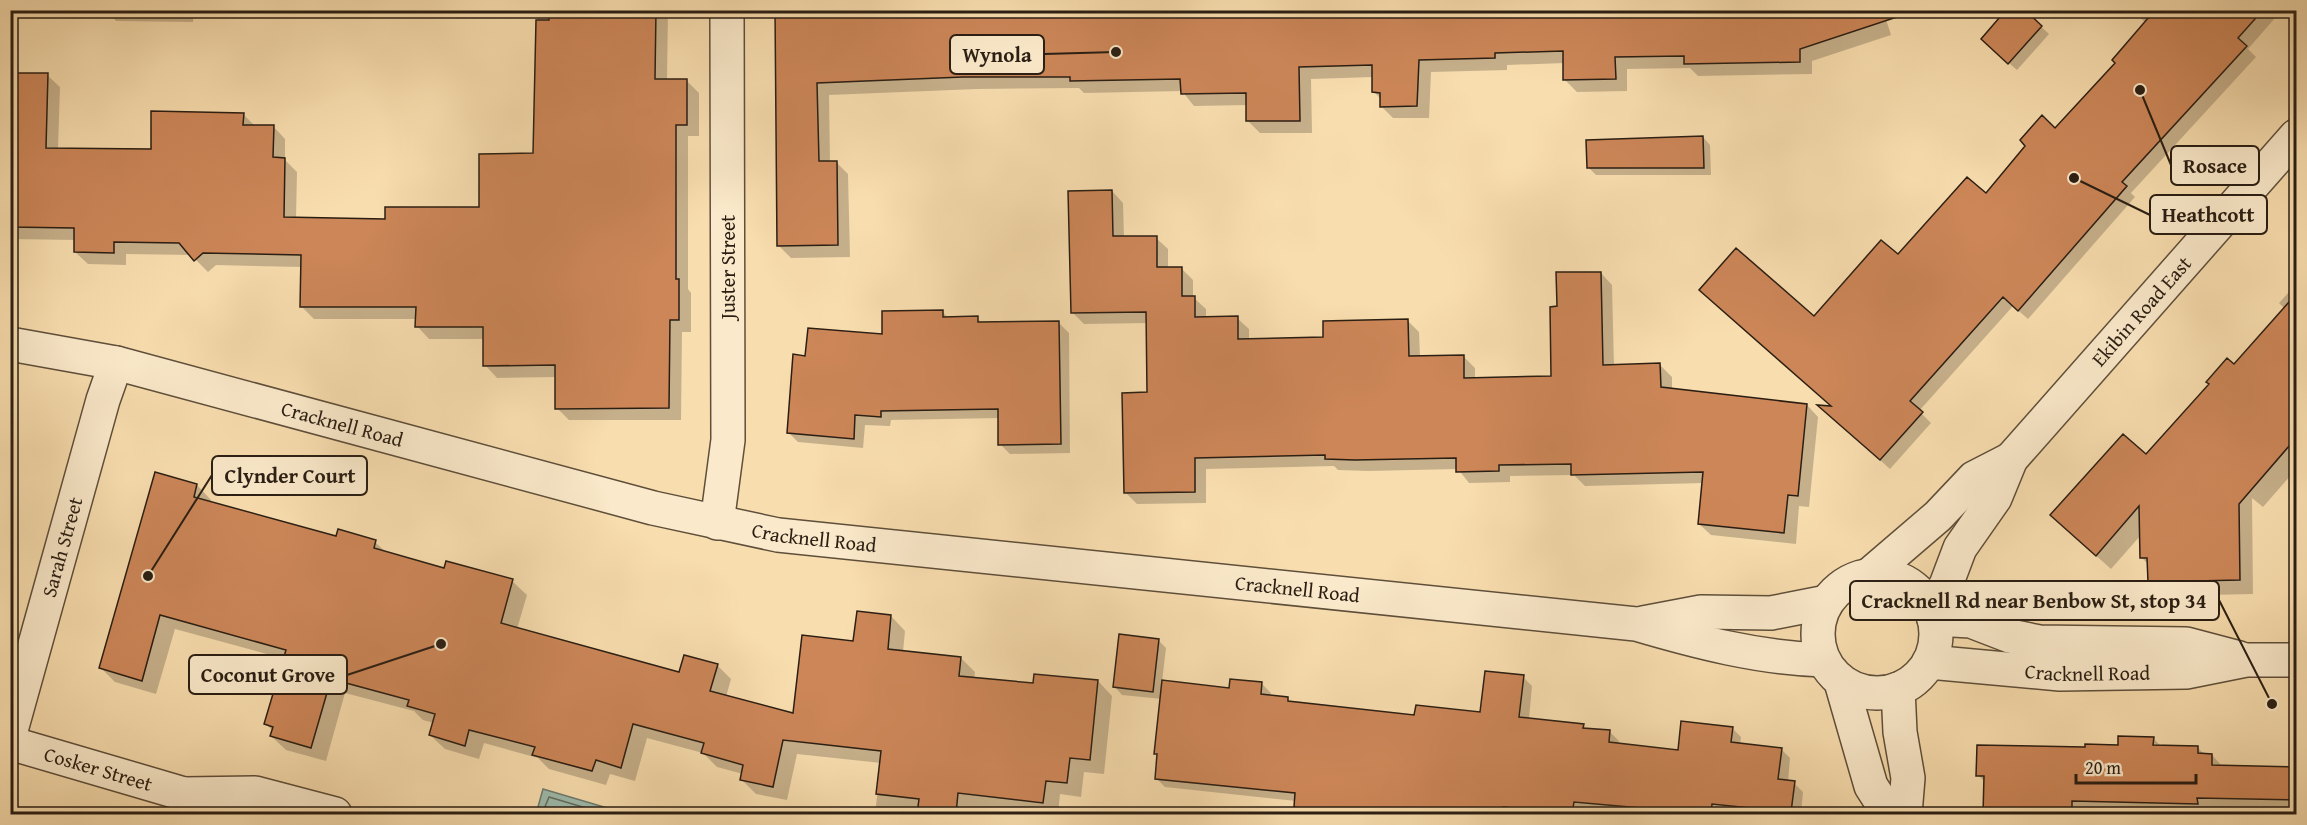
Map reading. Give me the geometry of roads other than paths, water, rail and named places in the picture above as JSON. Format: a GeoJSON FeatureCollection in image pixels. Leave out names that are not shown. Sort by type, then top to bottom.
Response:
{"type":"FeatureCollection","features":[{"type":"Feature","properties":{"kind":"street","name":"Juster Street"},"geometry":{"type":"LineString","coordinates":[[717,523],[728,440],[727,10]]}},
{"type":"Feature","properties":{"kind":"street","name":"Ekibin Road East"},"geometry":{"type":"LineString","coordinates":[[1933,615],[1960,548],[1995,498],[2011,459],[2296,136]]}},
{"type":"Feature","properties":{"kind":"street","name":"Cracknell Road"},"geometry":{"type":"LineString","coordinates":[[10,344],[116,363],[717,523],[778,535],[879,548],[1636,624],[1695,641],[1832,671]]}},
{"type":"Feature","properties":{"kind":"street","name":"Sarah Street"},"geometry":{"type":"LineString","coordinates":[[10,734],[116,363]]}},
{"type":"Feature","properties":{"kind":"street","name":"Ekibin Road East"},"geometry":{"type":"LineString","coordinates":[[1868,576],[1938,516],[1974,478],[2011,459]]}},
{"type":"Feature","properties":{"kind":"street"},"geometry":{"type":"LineString","coordinates":[[1832,671],[1859,691],[1879,693],[1898,689],[1916,679],[1929,662],[1934,648],[1933,615],[1920,594],[1905,582],[1887,576],[1868,576],[1852,580],[1827,602],[1819,621],[1818,641],[1832,671],[1871,786],[1888,814]]}},
{"type":"Feature","properties":{"kind":"street","name":"Cracknell Road"},"geometry":{"type":"LineString","coordinates":[[1636,624],[1701,612],[1772,613],[1827,602]]}},
{"type":"Feature","properties":{"kind":"street","name":"Cracknell Road"},"geometry":{"type":"LineString","coordinates":[[1933,615],[1971,621],[2010,636],[2039,642],[2186,644],[2246,660]]}},
{"type":"Feature","properties":{"kind":"street","name":"Cracknell Road"},"geometry":{"type":"LineString","coordinates":[[1929,662],[2060,674],[2186,672],[2246,660],[2296,660]]}},
{"type":"Feature","properties":{"kind":"street"},"geometry":{"type":"LineString","coordinates":[[1898,689],[1900,732],[1908,778],[1905,814]]}},
{"type":"Feature","properties":{"kind":"street","name":"Cosker Street"},"geometry":{"type":"LineString","coordinates":[[10,744],[184,794],[219,814]]}},
{"type":"Feature","properties":{"kind":"street","name":"Cosker Street"},"geometry":{"type":"LineString","coordinates":[[184,794],[255,793],[335,814]]}},
{"type":"Feature","properties":{"kind":"water"},"geometry":{"type":"Polygon","coordinates":[[[543,789],[614,810],[612,814],[536,814],[543,789]]]}},
{"type":"Feature","properties":{"kind":"place","name":"Wynola"},"geometry":{"type":"Point","coordinates":[1116,52]}},
{"type":"Feature","properties":{"kind":"place","name":"Rosace"},"geometry":{"type":"Point","coordinates":[2140,90]}},
{"type":"Feature","properties":{"kind":"place","name":"Heathcott"},"geometry":{"type":"Point","coordinates":[2074,178]}},
{"type":"Feature","properties":{"kind":"place","name":"Clynder Court"},"geometry":{"type":"Point","coordinates":[148,576]}},
{"type":"Feature","properties":{"kind":"place","name":"Coconut Grove"},"geometry":{"type":"Point","coordinates":[441,644]}},
{"type":"Feature","properties":{"kind":"place","name":"Cracknell Rd near Benbow St, stop 34"},"geometry":{"type":"Point","coordinates":[2272,704]}}]}
